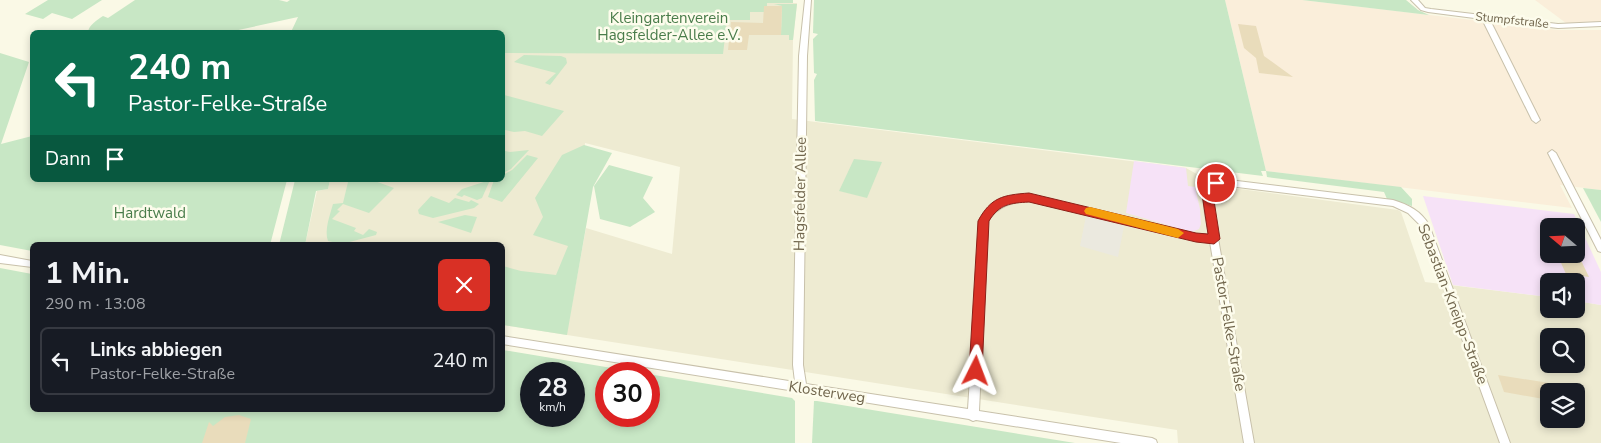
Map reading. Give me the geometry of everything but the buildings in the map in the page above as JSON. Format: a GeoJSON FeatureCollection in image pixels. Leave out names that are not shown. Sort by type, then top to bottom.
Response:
{"type":"FeatureCollection","features":[{"type":"Feature","properties":{"kind":"street","name":"Hagsfelder Allee"},"geometry":{"type":"LineString","coordinates":[[801,387],[798,365],[798,288],[803,56],[808,0]]}},
{"type":"Feature","properties":{"kind":"street","name":"Stumpfstraße"},"geometry":{"type":"LineString","coordinates":[[1414,0],[1423,9],[1485,18],[1558,26],[1601,24]]}},
{"type":"Feature","properties":{"kind":"street"},"geometry":{"type":"LineString","coordinates":[[1485,18],[1536,120]]}},
{"type":"Feature","properties":{"kind":"street"},"geometry":{"type":"LineString","coordinates":[[1552,153],[1601,249]]}},
{"type":"Feature","properties":{"kind":"street","name":"Pastor-Felke-Straße"},"geometry":{"type":"LineString","coordinates":[[1220,182],[1212,185],[1208,194],[1214,239],[1250,443]]}},
{"type":"Feature","properties":{"kind":"street","name":"Sebastian-Kneipp-Straße"},"geometry":{"type":"LineString","coordinates":[[1220,182],[1393,203],[1410,209],[1416,214],[1424,225],[1505,443]]}},
{"type":"Feature","properties":{"kind":"street"},"geometry":{"type":"LineString","coordinates":[[973,416],[984,221],[997,204],[1008,199],[1029,198],[1196,237],[1214,239]]}},
{"type":"Feature","properties":{"kind":"street"},"geometry":{"type":"LineString","coordinates":[[0,259],[30,264]]}},
{"type":"Feature","properties":{"kind":"street","name":"Klosterweg"},"geometry":{"type":"LineString","coordinates":[[505,340],[1152,443]]}},
{"type":"Feature","properties":{"kind":"shaded area"},"geometry":{"type":"Polygon","coordinates":[[[1225,0],[1302,0],[1558,30],[1601,30],[1601,190],[1560,185],[1572,208],[1266,171],[1225,0]]]}},
{"type":"Feature","properties":{"kind":"shaded area"},"geometry":{"type":"Polygon","coordinates":[[[1535,0],[1601,0],[1601,22],[1566,23],[1535,0]]]}},
{"type":"Feature","properties":{"kind":"shaded area"},"geometry":{"type":"Polygon","coordinates":[[[726,2],[797,3],[793,40],[792,119],[1186,168],[1218,186],[1398,210],[1401,212],[1425,282],[1540,296],[1540,318],[1585,318],[1585,302],[1601,305],[1601,443],[1178,443],[1177,430],[505,325],[505,242],[306,242],[317,191],[328,189],[330,182],[505,182],[505,53],[558,53],[726,2]],[[585,143],[568,326],[586,228],[672,254],[680,167],[585,143]]]}},
{"type":"Feature","properties":{"kind":"shaded area"},"geometry":{"type":"Polygon","coordinates":[[[1134,161],[1186,168],[1188,186],[1195,187],[1200,209],[1201,224],[1199,229],[1192,232],[1126,213],[1134,161]]]}},
{"type":"Feature","properties":{"kind":"shaded area"},"geometry":{"type":"Polygon","coordinates":[[[1423,196],[1574,214],[1576,218],[1540,218],[1540,263],[1585,263],[1585,238],[1601,272],[1601,305],[1585,302],[1585,273],[1540,273],[1540,296],[1453,285],[1423,196]]]}},
{"type":"Feature","properties":{"kind":"shaded area"},"geometry":{"type":"Polygon","coordinates":[[[1086,216],[1124,226],[1118,257],[1080,246],[1086,216]]]}},
{"type":"Feature","properties":{"kind":"green space"},"geometry":{"type":"Polygon","coordinates":[[[48,0],[102,0],[72,19],[52,13],[43,19],[25,14],[48,0]]]}},
{"type":"Feature","properties":{"kind":"green space","name":"Kleingartenverein Hagsfelder-Allee e.V."},"geometry":{"type":"Polygon","coordinates":[[[135,0],[279,0],[287,2],[290,0],[793,0],[793,3],[767,3],[767,6],[764,6],[764,12],[750,12],[750,20],[727,20],[723,54],[505,53],[505,30],[292,30],[298,17],[238,30],[89,30],[103,16],[108,18],[135,0]]]}},
{"type":"Feature","properties":{"kind":"green space"},"geometry":{"type":"Polygon","coordinates":[[[814,0],[1225,0],[1266,171],[1261,171],[1263,176],[815,121],[814,80],[817,74],[814,73],[813,39],[818,34],[813,33],[814,0]]]}},
{"type":"Feature","properties":{"kind":"green space"},"geometry":{"type":"Polygon","coordinates":[[[1302,0],[1406,0],[1418,10],[1429,15],[1302,0]]]}},
{"type":"Feature","properties":{"kind":"green space"},"geometry":{"type":"Polygon","coordinates":[[[774,4],[797,4],[793,40],[789,40],[789,35],[781,35],[782,6],[774,4]]]}},
{"type":"Feature","properties":{"kind":"green space","name":"Hardtwald"},"geometry":{"type":"Polygon","coordinates":[[[0,53],[29,62],[1,144],[30,137],[30,182],[286,182],[271,242],[30,242],[30,251],[0,245],[0,53]]]}},
{"type":"Feature","properties":{"kind":"green space"},"geometry":{"type":"Polygon","coordinates":[[[524,55],[561,56],[566,58],[567,63],[550,85],[545,83],[556,73],[514,62],[524,55]]]}},
{"type":"Feature","properties":{"kind":"green space"},"geometry":{"type":"Polygon","coordinates":[[[505,95],[564,111],[542,136],[525,131],[514,132],[505,130],[505,95]]]}},
{"type":"Feature","properties":{"kind":"green space"},"geometry":{"type":"Polygon","coordinates":[[[584,145],[612,153],[593,187],[567,335],[505,325],[505,267],[521,271],[556,275],[568,246],[533,235],[543,217],[535,198],[562,155],[584,145]]]}},
{"type":"Feature","properties":{"kind":"green space"},"geometry":{"type":"Polygon","coordinates":[[[529,150],[511,169],[505,172],[505,151],[529,150]]]}},
{"type":"Feature","properties":{"kind":"green space"},"geometry":{"type":"Polygon","coordinates":[[[527,155],[538,158],[502,202],[488,197],[493,182],[505,182],[505,174],[512,170],[527,155]]]}},
{"type":"Feature","properties":{"kind":"green space"},"geometry":{"type":"Polygon","coordinates":[[[854,159],[882,162],[867,198],[839,191],[854,159]]]}},
{"type":"Feature","properties":{"kind":"green space"},"geometry":{"type":"Polygon","coordinates":[[[609,165],[653,177],[643,198],[655,212],[630,227],[600,219],[594,186],[609,165]]]}},
{"type":"Feature","properties":{"kind":"green space"},"geometry":{"type":"Polygon","coordinates":[[[1266,171],[1401,187],[1412,199],[1412,206],[1387,199],[1384,192],[1267,177],[1266,171]]]}},
{"type":"Feature","properties":{"kind":"green space"},"geometry":{"type":"Polygon","coordinates":[[[295,182],[330,182],[328,189],[316,191],[306,242],[280,242],[295,182]]]}},
{"type":"Feature","properties":{"kind":"green space"},"geometry":{"type":"Polygon","coordinates":[[[348,182],[378,182],[394,188],[369,213],[343,204],[337,210],[340,211],[332,219],[356,228],[354,231],[363,235],[369,229],[377,232],[376,235],[350,242],[328,241],[327,227],[333,204],[343,203],[348,182]]]}},
{"type":"Feature","properties":{"kind":"green space"},"geometry":{"type":"Polygon","coordinates":[[[489,182],[482,198],[477,200],[464,195],[462,197],[456,195],[462,189],[489,182]]]}},
{"type":"Feature","properties":{"kind":"green space"},"geometry":{"type":"Polygon","coordinates":[[[1583,188],[1601,190],[1601,222],[1583,188]]]}},
{"type":"Feature","properties":{"kind":"green space"},"geometry":{"type":"Polygon","coordinates":[[[431,196],[449,203],[455,198],[469,202],[471,200],[479,204],[474,208],[433,218],[419,214],[418,210],[431,196]]]}},
{"type":"Feature","properties":{"kind":"green space"},"geometry":{"type":"Polygon","coordinates":[[[465,215],[477,217],[471,233],[438,222],[465,215]]]}},
{"type":"Feature","properties":{"kind":"green space"},"geometry":{"type":"Polygon","coordinates":[[[0,268],[30,274],[30,412],[505,412],[505,350],[576,362],[520,362],[520,427],[585,427],[585,364],[595,365],[595,427],[660,427],[660,376],[792,398],[795,401],[795,443],[0,443],[0,268]]]}},
{"type":"Feature","properties":{"kind":"green space"},"geometry":{"type":"Polygon","coordinates":[[[814,401],[817,401],[1075,443],[812,443],[814,401]]]}},
{"type":"Feature","properties":{"kind":"slow traffic"},"geometry":{"type":"LineString","coordinates":[[1090,211],[1178,233]]}},
{"type":"Feature","properties":{"kind":"route"},"geometry":{"type":"LineString","coordinates":[[976,371],[984,221],[997,204],[1008,199],[1029,198],[1164,230],[1214,239],[1208,191],[1216,183]]}}]}
